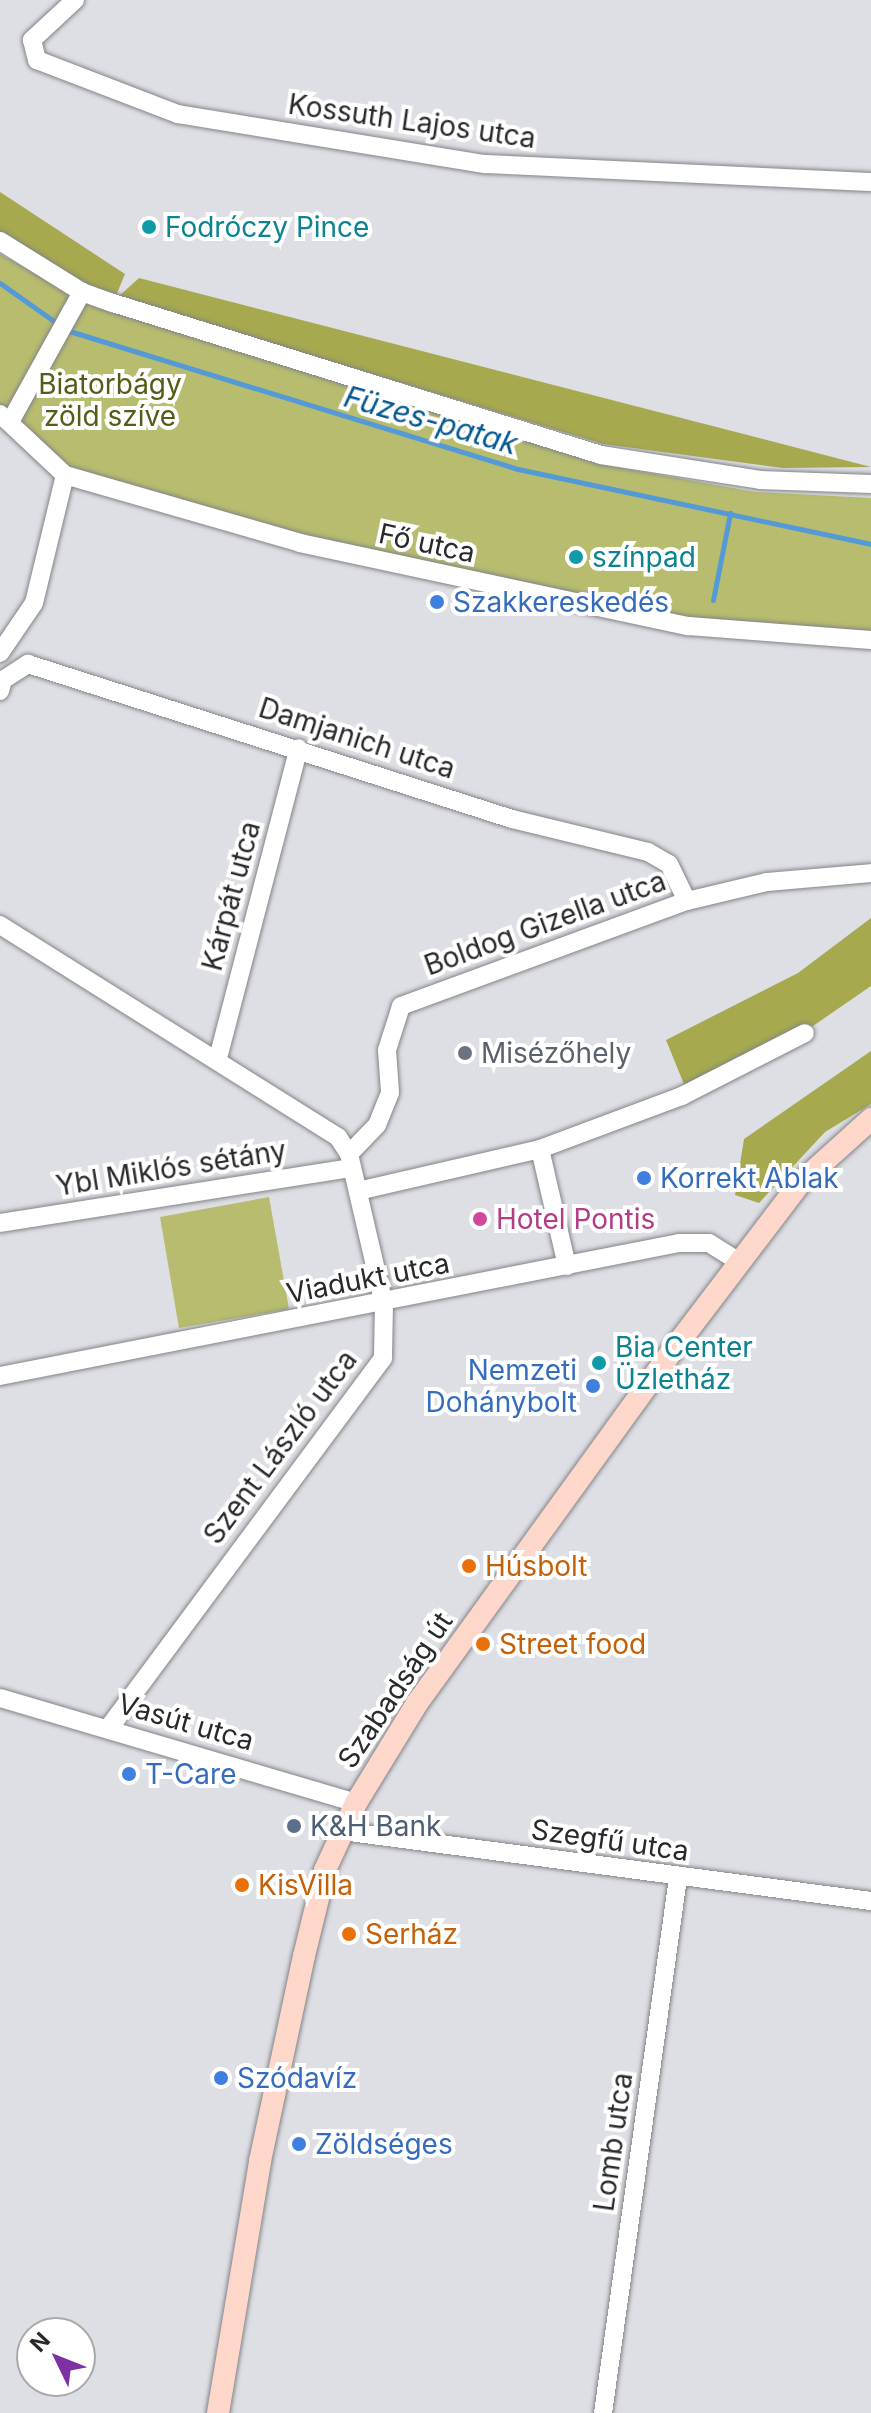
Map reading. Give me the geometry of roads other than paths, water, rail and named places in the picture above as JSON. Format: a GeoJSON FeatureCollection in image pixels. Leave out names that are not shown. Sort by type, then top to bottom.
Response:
{"type":"FeatureCollection","features":[{"type":"Feature","properties":{"kind":"main road","name":"Szabadság út"},"geometry":{"type":"LineString","coordinates":[[218,2413],[260,2161],[301,1970],[325,1870],[356,1803],[418,1702],[740,1262],[800,1183],[871,1119]]}},
{"type":"Feature","properties":{"kind":"street","name":"Kossuth Lajos utca"},"geometry":{"type":"LineString","coordinates":[[75,0],[32,40],[37,60],[178,114],[485,164],[871,182]]}},
{"type":"Feature","properties":{"kind":"street"},"geometry":{"type":"LineString","coordinates":[[0,241],[82,292],[601,455],[715,475],[871,484]]}},
{"type":"Feature","properties":{"kind":"street"},"geometry":{"type":"LineString","coordinates":[[5,418],[46,360],[82,292]]}},
{"type":"Feature","properties":{"kind":"street","name":"Fő utca"},"geometry":{"type":"LineString","coordinates":[[5,418],[65,475],[300,543],[688,626],[871,640]]}},
{"type":"Feature","properties":{"kind":"street"},"geometry":{"type":"LineString","coordinates":[[0,653],[34,603],[65,475]]}},
{"type":"Feature","properties":{"kind":"street","name":"Damjanich utca"},"geometry":{"type":"LineString","coordinates":[[0,691],[3,680],[28,664],[299,748],[512,819],[648,852],[669,864],[687,901]]}},
{"type":"Feature","properties":{"kind":"street","name":"Kárpát utca"},"geometry":{"type":"LineString","coordinates":[[218,1058],[299,748]]}},
{"type":"Feature","properties":{"kind":"street","name":"Boldog Gizella utca"},"geometry":{"type":"LineString","coordinates":[[350,1161],[377,1125],[390,1092],[387,1050],[401,1006],[687,901],[767,882],[871,873]]}},
{"type":"Feature","properties":{"kind":"street","name":"Szent László utca"},"geometry":{"type":"LineString","coordinates":[[0,925],[218,1058],[338,1137],[350,1161],[384,1304],[383,1358],[108,1728]]}},
{"type":"Feature","properties":{"kind":"street"},"geometry":{"type":"LineString","coordinates":[[358,1191],[540,1149],[682,1096],[805,1033]]}},
{"type":"Feature","properties":{"kind":"street"},"geometry":{"type":"LineString","coordinates":[[540,1149],[567,1266]]}},
{"type":"Feature","properties":{"kind":"street","name":"Ybl Miklós sétány"},"geometry":{"type":"LineString","coordinates":[[0,1223],[350,1161]]}},
{"type":"Feature","properties":{"kind":"street","name":"Viadukt utca"},"geometry":{"type":"LineString","coordinates":[[0,1376],[384,1304],[696,1241],[723,1248],[740,1262]]}},
{"type":"Feature","properties":{"kind":"street","name":"Vasút utca"},"geometry":{"type":"LineString","coordinates":[[0,1698],[356,1803]]}},
{"type":"Feature","properties":{"kind":"street","name":"Szegfű utca"},"geometry":{"type":"LineString","coordinates":[[342,1831],[678,1878],[871,1901]]}},
{"type":"Feature","properties":{"kind":"street","name":"Lomb utca"},"geometry":{"type":"LineString","coordinates":[[603,2413],[678,1878]]}},
{"type":"Feature","properties":{"kind":"waterway","name":"Füzes-patak"},"geometry":{"type":"LineString","coordinates":[[0,283],[58,324]]}},
{"type":"Feature","properties":{"kind":"waterway","name":"Füzes-patak"},"geometry":{"type":"LineString","coordinates":[[66,330],[518,469],[871,544]]}},
{"type":"Feature","properties":{"kind":"waterway"},"geometry":{"type":"LineString","coordinates":[[713,600],[730,513]]}},
{"type":"Feature","properties":{"kind":"place","name":"Fodróczy Pince"},"geometry":{"type":"Point","coordinates":[149,227]}},
{"type":"Feature","properties":{"kind":"place","name":"színpad"},"geometry":{"type":"Point","coordinates":[576,557]}},
{"type":"Feature","properties":{"kind":"place","name":"Szakkereskedés"},"geometry":{"type":"Point","coordinates":[437,602]}},
{"type":"Feature","properties":{"kind":"place","name":"Misézőhely"},"geometry":{"type":"Point","coordinates":[465,1053]}},
{"type":"Feature","properties":{"kind":"place","name":"Korrekt Ablak"},"geometry":{"type":"Point","coordinates":[644,1178]}},
{"type":"Feature","properties":{"kind":"place","name":"Hotel Pontis"},"geometry":{"type":"Point","coordinates":[480,1219]}},
{"type":"Feature","properties":{"kind":"place","name":"Bia Center Üzletház"},"geometry":{"type":"Point","coordinates":[599,1363]}},
{"type":"Feature","properties":{"kind":"place","name":"Nemzeti Dohánybolt"},"geometry":{"type":"Point","coordinates":[593,1386]}},
{"type":"Feature","properties":{"kind":"place","name":"Húsbolt"},"geometry":{"type":"Point","coordinates":[469,1566]}},
{"type":"Feature","properties":{"kind":"place","name":"Street food"},"geometry":{"type":"Point","coordinates":[483,1644]}},
{"type":"Feature","properties":{"kind":"place","name":"T-Care"},"geometry":{"type":"Point","coordinates":[129,1774]}},
{"type":"Feature","properties":{"kind":"place","name":"K&H Bank"},"geometry":{"type":"Point","coordinates":[294,1826]}},
{"type":"Feature","properties":{"kind":"place","name":"KisVilla"},"geometry":{"type":"Point","coordinates":[242,1885]}},
{"type":"Feature","properties":{"kind":"place","name":"Serház"},"geometry":{"type":"Point","coordinates":[349,1934]}},
{"type":"Feature","properties":{"kind":"place","name":"Szódavíz"},"geometry":{"type":"Point","coordinates":[221,2078]}},
{"type":"Feature","properties":{"kind":"place","name":"Zöldséges"},"geometry":{"type":"Point","coordinates":[299,2144]}},
{"type":"Feature","properties":{"kind":"park label","name":"Biatorbágy zöld szíve"},"geometry":{"type":"Point","coordinates":[110,400]}}]}
